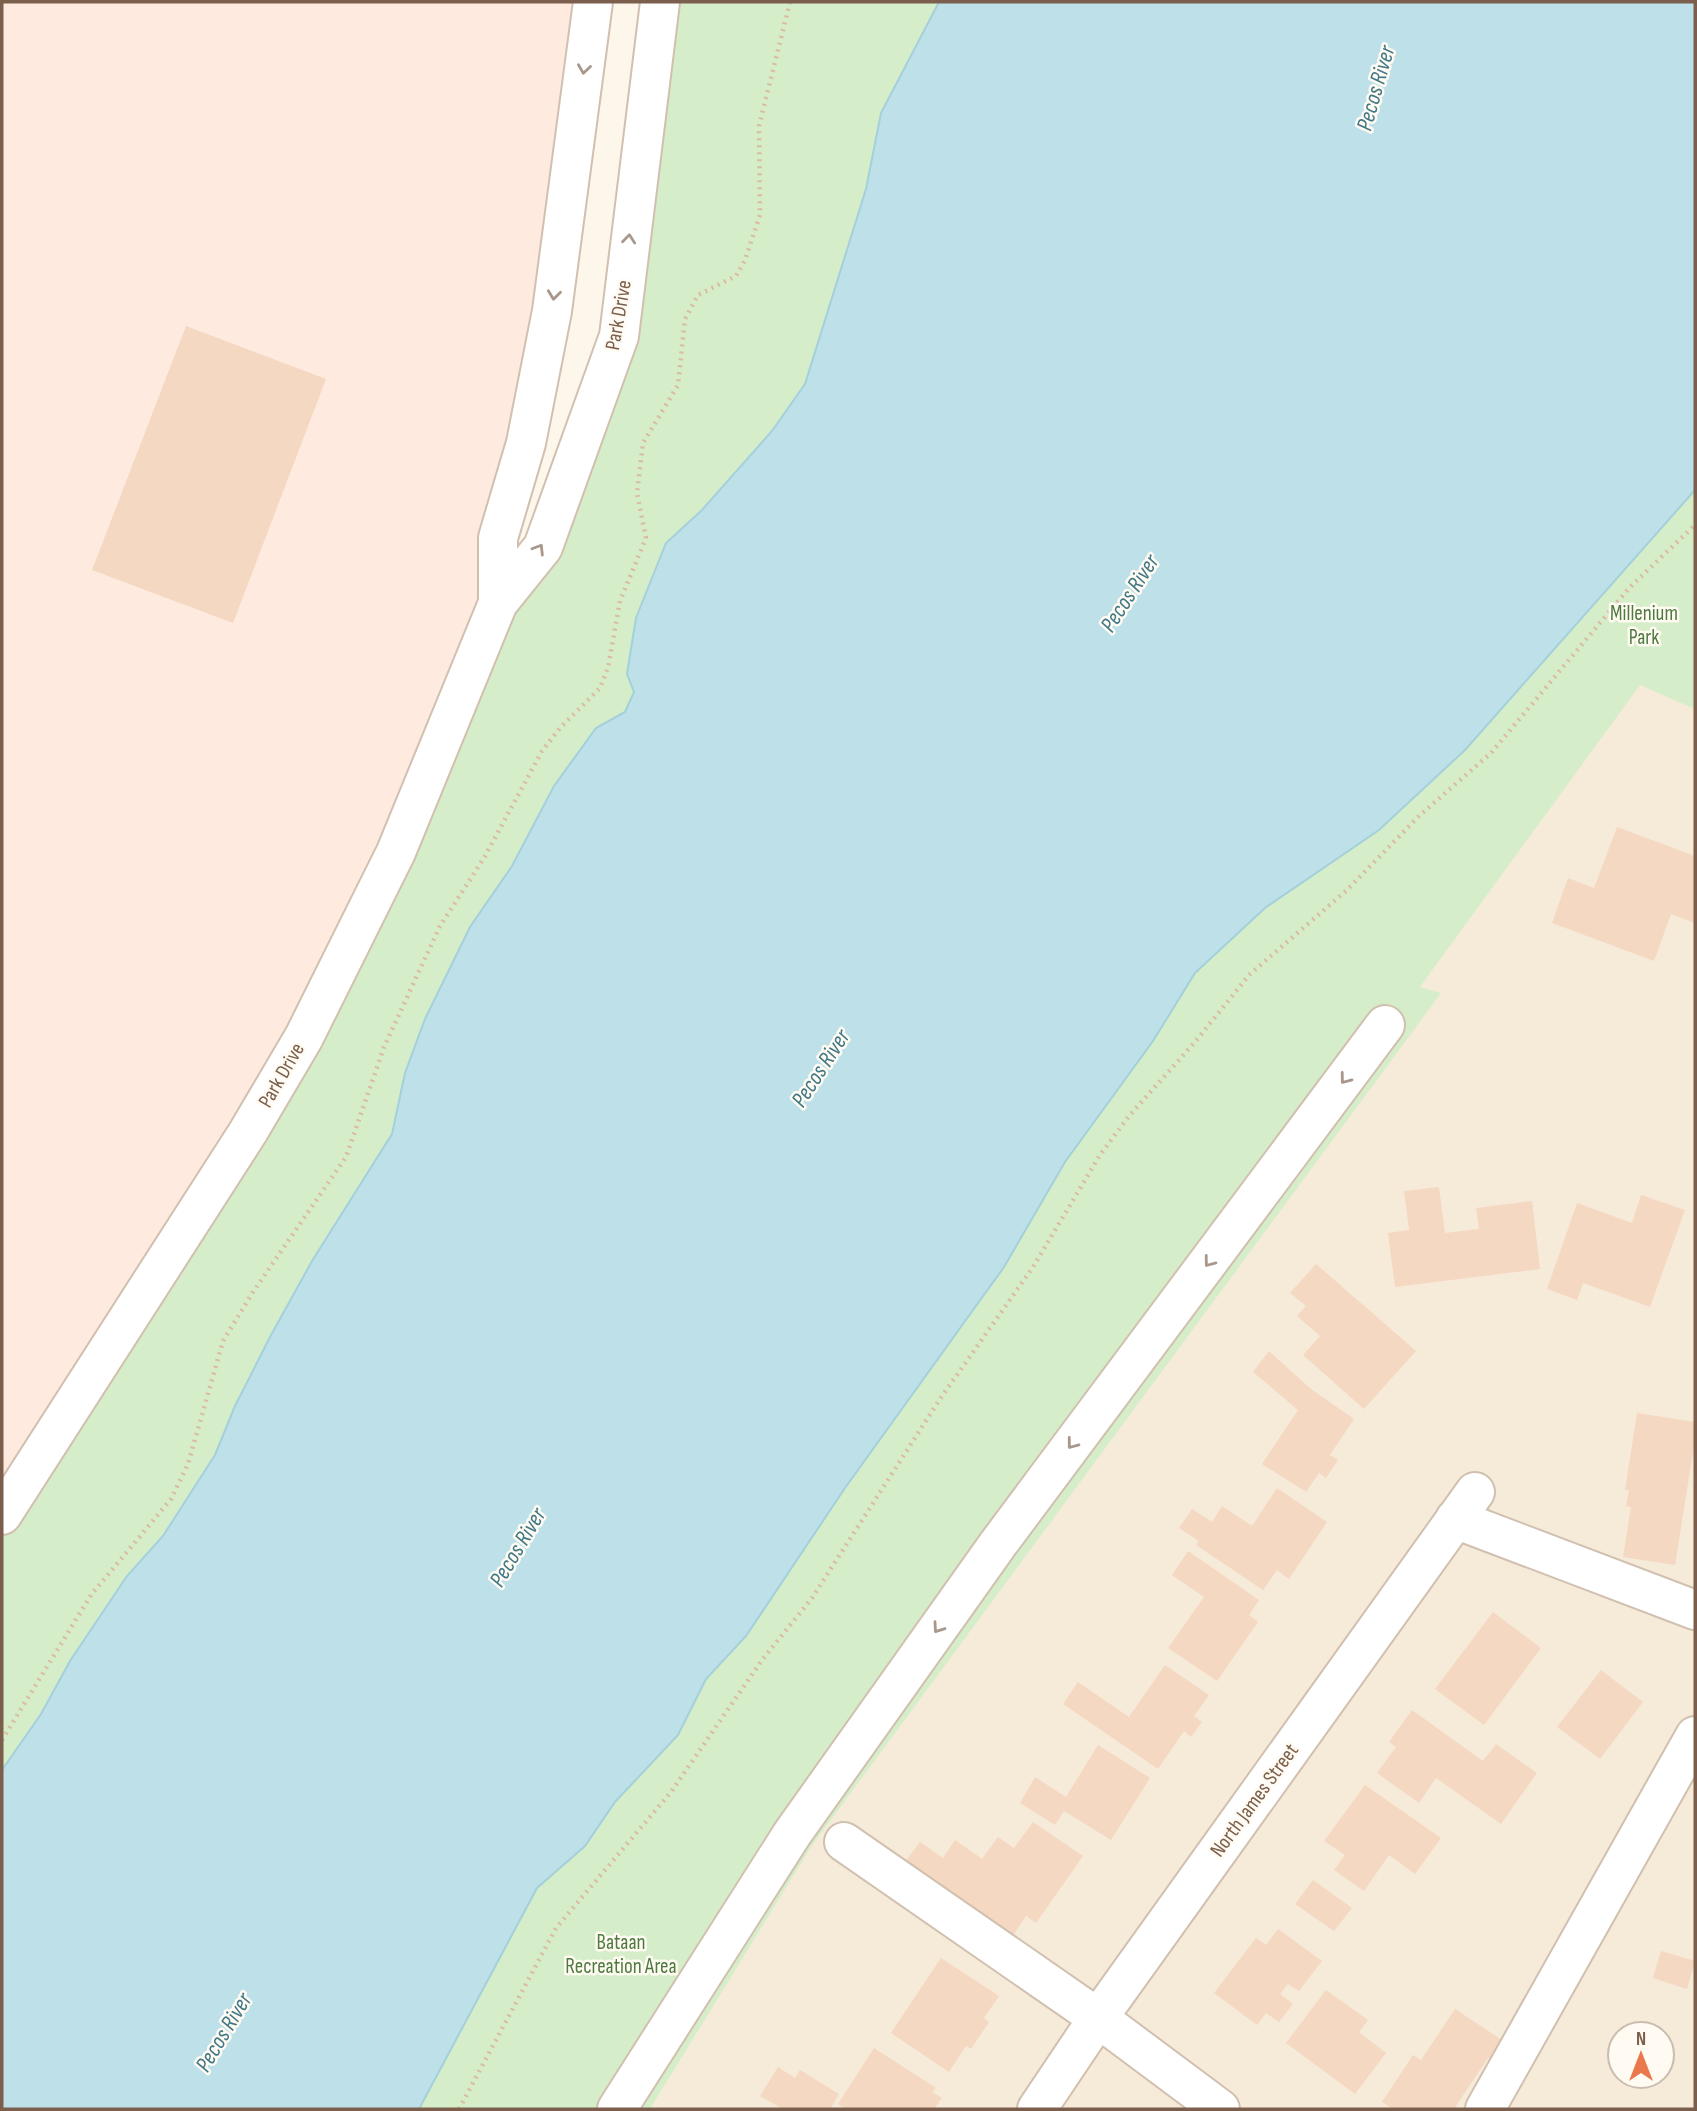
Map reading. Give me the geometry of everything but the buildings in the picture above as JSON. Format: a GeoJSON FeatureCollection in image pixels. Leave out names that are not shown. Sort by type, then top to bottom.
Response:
{"type":"FeatureCollection","features":[{"type":"Feature","properties":{"kind":"street","name":"Park Drive"},"geometry":{"type":"LineString","coordinates":[[498,603],[498,538],[526,443],[550,324],[593,2]]}},
{"type":"Feature","properties":{"kind":"street","name":"Park Drive"},"geometry":{"type":"LineString","coordinates":[[2,1515],[248,1132],[304,1037],[396,852],[498,603],[543,547],[619,336],[660,2]]}},
{"type":"Feature","properties":{"kind":"street"},"geometry":{"type":"LineString","coordinates":[[617,2109],[792,1835],[990,1555],[1385,1025]]}},
{"type":"Feature","properties":{"kind":"street","name":"North James Street"},"geometry":{"type":"LineString","coordinates":[[1037,2109],[1098,2018],[1465,1506],[1695,1610]]}},
{"type":"Feature","properties":{"kind":"street"},"geometry":{"type":"LineString","coordinates":[[1485,2109],[1695,1736]]}},
{"type":"Feature","properties":{"kind":"street"},"geometry":{"type":"LineString","coordinates":[[844,1842],[1098,2018],[1220,2109]]}},
{"type":"Feature","properties":{"kind":"path"},"geometry":{"type":"LineString","coordinates":[[2,1740],[92,1595],[172,1499],[188,1464],[223,1342],[253,1292],[346,1157],[384,1047],[440,926],[484,858],[542,751],[600,688],[608,668],[620,601],[646,538],[637,493],[643,443],[678,385],[685,319],[698,295],[736,276],[745,261],[760,215],[759,126],[790,2]]}},
{"type":"Feature","properties":{"kind":"path"},"geometry":{"type":"LineString","coordinates":[[459,2109],[556,1928],[671,1792],[762,1660],[812,1598],[940,1399],[1033,1267],[1100,1156],[1129,1116],[1195,1042],[1249,975],[1347,890],[1419,816],[1491,754],[1630,587],[1695,525]]}},
{"type":"Feature","properties":{"kind":"shaded area"},"geometry":{"type":"Polygon","coordinates":[[[2,2],[593,2],[498,603],[396,852],[2,1515],[2,2]]]}},
{"type":"Feature","properties":{"kind":"shaded area"},"geometry":{"type":"Polygon","coordinates":[[[1640,684],[1695,709],[1695,2109],[650,2109],[811,1847],[1440,993],[1420,987],[1640,684]]]}},
{"type":"Feature","properties":{"kind":"green space"},"geometry":{"type":"Polygon","coordinates":[[[660,2],[939,2],[881,113],[866,189],[805,384],[772,431],[702,510],[666,543],[627,674],[634,692],[625,712],[596,728],[512,866],[470,927],[425,1019],[405,1073],[392,1134],[312,1261],[270,1337],[235,1406],[215,1455],[163,1536],[127,1576],[70,1661],[41,1714],[2,1770],[2,1515],[248,1132],[595,401],[660,2]]]}},
{"type":"Feature","properties":{"kind":"green space","name":"Bataan Recreation Area"},"geometry":{"type":"Polygon","coordinates":[[[1695,490],[1695,709],[1640,685],[1420,987],[1441,993],[811,1847],[650,2109],[419,2109],[537,1888],[585,1846],[615,1802],[678,1735],[706,1679],[746,1636],[845,1488],[1004,1267],[1065,1162],[1153,1041],[1195,973],[1265,908],[1379,830],[1465,750],[1695,490]]]}},
{"type":"Feature","properties":{"kind":"water","name":"Pecos River"},"geometry":{"type":"Polygon","coordinates":[[[939,2],[1695,2],[1695,490],[1465,750],[1379,830],[1265,908],[1195,973],[1153,1041],[1065,1162],[1004,1267],[845,1488],[746,1636],[706,1679],[678,1735],[615,1802],[585,1846],[537,1888],[419,2109],[2,2109],[2,1770],[41,1714],[70,1661],[127,1576],[163,1536],[215,1455],[235,1406],[270,1337],[312,1261],[392,1134],[405,1073],[425,1019],[470,927],[512,866],[554,786],[596,728],[625,712],[634,692],[627,674],[636,618],[666,543],[702,510],[772,431],[805,384],[866,189],[881,113],[939,2]]]}},
{"type":"Feature","properties":{"kind":"park label","name":"Millenium Park"},"geometry":{"type":"Point","coordinates":[1644,625]}}]}
